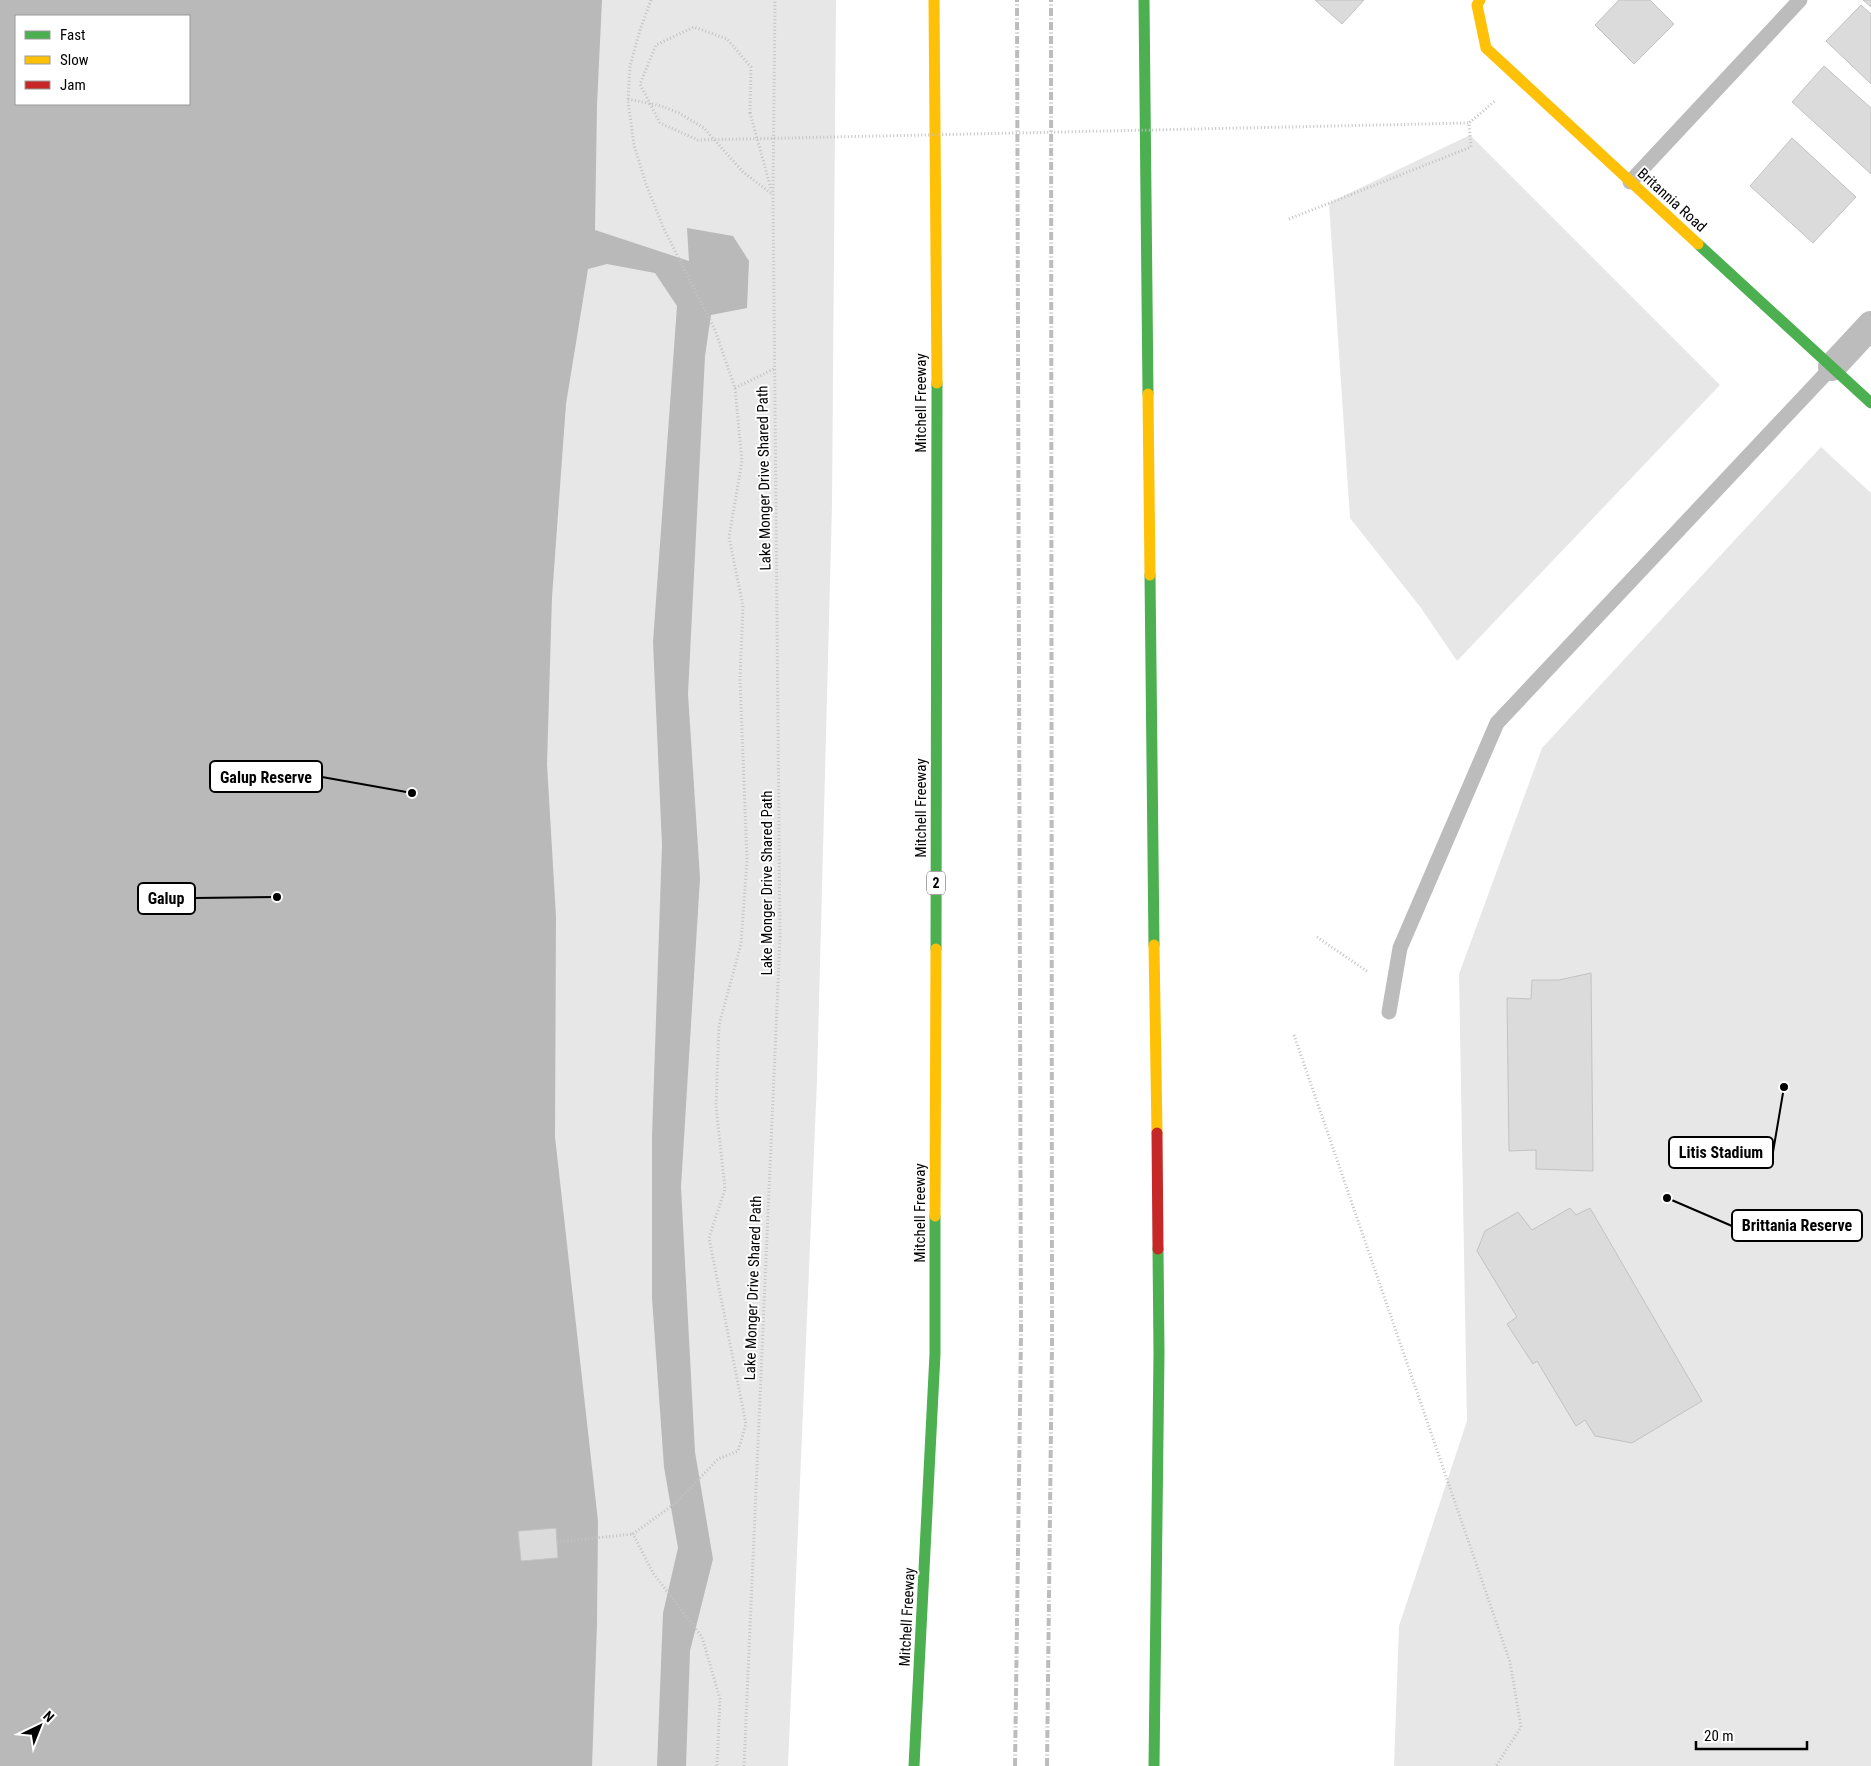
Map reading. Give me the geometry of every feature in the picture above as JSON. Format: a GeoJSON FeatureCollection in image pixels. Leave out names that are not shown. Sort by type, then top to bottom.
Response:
{"type":"FeatureCollection","features":[{"type":"Feature","properties":{"kind":"main road","name":"Mitchell Freeway"},"geometry":{"type":"LineString","coordinates":[[914,1766],[935,1354],[936,277],[934,0]]}},
{"type":"Feature","properties":{"kind":"main road"},"geometry":{"type":"LineString","coordinates":[[1144,0],[1159,1353],[1154,1766]]}},
{"type":"Feature","properties":{"kind":"main road","name":"Britannia Road"},"geometry":{"type":"LineString","coordinates":[[1479,2],[1486,48],[1871,403]]}},
{"type":"Feature","properties":{"kind":"street"},"geometry":{"type":"LineString","coordinates":[[1832,366],[1871,325]]}},
{"type":"Feature","properties":{"kind":"lane"},"geometry":{"type":"LineString","coordinates":[[1630,182],[1800,0]]}},
{"type":"Feature","properties":{"kind":"lane"},"geometry":{"type":"LineString","coordinates":[[1390,1012],[1400,948],[1497,723],[1832,366]]}},
{"type":"Feature","properties":{"kind":"path"},"geometry":{"type":"LineString","coordinates":[[557,1542],[633,1534],[677,1502],[718,1458],[738,1452],[746,1424],[709,1238],[725,1189],[716,1106],[719,1025],[740,944],[747,860],[740,678],[743,606],[729,537],[742,461],[735,388],[714,330],[664,229],[646,184],[634,145],[628,99],[630,66],[651,0]]}},
{"type":"Feature","properties":{"kind":"path","name":"Lake Monger Drive Shared Path"},"geometry":{"type":"LineString","coordinates":[[744,1766],[780,937],[773,195],[775,0]]}},
{"type":"Feature","properties":{"kind":"path"},"geometry":{"type":"LineString","coordinates":[[773,195],[750,113],[751,67],[727,39],[694,26],[656,45],[640,84],[660,123],[698,140],[1469,123],[1471,147],[1289,219]]}},
{"type":"Feature","properties":{"kind":"path"},"geometry":{"type":"LineString","coordinates":[[628,99],[661,106],[679,113],[704,128],[743,172],[773,195]]}},
{"type":"Feature","properties":{"kind":"path"},"geometry":{"type":"LineString","coordinates":[[735,388],[774,370]]}},
{"type":"Feature","properties":{"kind":"path"},"geometry":{"type":"LineString","coordinates":[[1317,937],[1393,990]]}},
{"type":"Feature","properties":{"kind":"path"},"geometry":{"type":"LineString","coordinates":[[1294,1035],[1510,1662],[1521,1728],[1496,1766]]}},
{"type":"Feature","properties":{"kind":"path"},"geometry":{"type":"LineString","coordinates":[[633,1534],[653,1573],[702,1637],[720,1699],[717,1766]]}},
{"type":"Feature","properties":{"kind":"shaded area"},"geometry":{"type":"Polygon","coordinates":[[[0,0],[836,0],[832,505],[817,1080],[788,1766],[0,1766],[0,0]]]}},
{"type":"Feature","properties":{"kind":"shaded area"},"geometry":{"type":"Polygon","coordinates":[[[0,0],[602,0],[597,105],[595,230],[689,261],[687,228],[733,236],[749,261],[747,308],[711,315],[705,356],[688,694],[700,878],[681,1187],[695,1452],[713,1559],[690,1651],[686,1766],[657,1766],[663,1613],[678,1548],[664,1467],[652,1298],[652,1136],[662,845],[653,642],[677,306],[655,273],[607,264],[588,269],[566,404],[552,597],[547,764],[556,917],[555,1137],[598,1521],[597,1624],[592,1766],[0,1766],[0,0]]]}},
{"type":"Feature","properties":{"kind":"shaded area"},"geometry":{"type":"Polygon","coordinates":[[[1470,135],[1720,385],[1457,661],[1421,608],[1350,518],[1329,203],[1470,135]]]}},
{"type":"Feature","properties":{"kind":"shaded area"},"geometry":{"type":"Polygon","coordinates":[[[1821,447],[1871,493],[1871,1766],[1394,1766],[1399,1626],[1467,1421],[1459,974],[1542,748],[1821,447]]]}},
{"type":"Feature","properties":{"kind":"building"},"geometry":{"type":"Polygon","coordinates":[[[1315,0],[1364,0],[1342,24],[1315,0]]]}},
{"type":"Feature","properties":{"kind":"building"},"geometry":{"type":"Polygon","coordinates":[[[1619,0],[1650,0],[1674,24],[1634,64],[1595,25],[1619,0]]]}},
{"type":"Feature","properties":{"kind":"building"},"geometry":{"type":"Polygon","coordinates":[[[1863,0],[1871,0],[1871,7],[1863,0]]]}},
{"type":"Feature","properties":{"kind":"building"},"geometry":{"type":"Polygon","coordinates":[[[1861,5],[1871,14],[1871,84],[1826,41],[1861,5]]]}},
{"type":"Feature","properties":{"kind":"building"},"geometry":{"type":"Polygon","coordinates":[[[1824,66],[1871,108],[1871,174],[1792,102],[1824,66]]]}},
{"type":"Feature","properties":{"kind":"building"},"geometry":{"type":"Polygon","coordinates":[[[1792,138],[1856,197],[1813,243],[1750,186],[1792,138]]]}},
{"type":"Feature","properties":{"kind":"building"},"geometry":{"type":"Polygon","coordinates":[[[1591,973],[1593,1171],[1536,1169],[1536,1150],[1509,1151],[1507,998],[1531,999],[1532,980],[1559,980],[1591,973]]]}},
{"type":"Feature","properties":{"kind":"building"},"geometry":{"type":"Polygon","coordinates":[[[1570,1208],[1576,1215],[1590,1208],[1702,1401],[1632,1443],[1595,1436],[1585,1420],[1576,1426],[1537,1361],[1533,1364],[1507,1324],[1517,1317],[1477,1251],[1485,1231],[1518,1212],[1532,1230],[1570,1208]]]}},
{"type":"Feature","properties":{"kind":"building"},"geometry":{"type":"Polygon","coordinates":[[[556,1528],[558,1558],[521,1561],[518,1531],[556,1528]]]}},
{"type":"Feature","properties":{"kind":"railway"},"geometry":{"type":"LineString","coordinates":[[1015,1766],[1021,1335],[1017,0]]}},
{"type":"Feature","properties":{"kind":"railway"},"geometry":{"type":"LineString","coordinates":[[1047,1766],[1052,1343],[1051,0]]}},
{"type":"Feature","properties":{"kind":"traffic: fast"},"geometry":{"type":"LineString","coordinates":[[1144,0],[1148,394]]}},
{"type":"Feature","properties":{"kind":"traffic: fast"},"geometry":{"type":"LineString","coordinates":[[1698,244],[1871,403]]}},
{"type":"Feature","properties":{"kind":"traffic: fast"},"geometry":{"type":"LineString","coordinates":[[936,949],[937,383]]}},
{"type":"Feature","properties":{"kind":"traffic: fast"},"geometry":{"type":"LineString","coordinates":[[1150,575],[1154,945]]}},
{"type":"Feature","properties":{"kind":"traffic: fast"},"geometry":{"type":"LineString","coordinates":[[914,1766],[935,1354],[935,1216]]}},
{"type":"Feature","properties":{"kind":"traffic: fast"},"geometry":{"type":"LineString","coordinates":[[1154,1766],[1159,1353],[1158,1249]]}},
{"type":"Feature","properties":{"kind":"traffic: slow"},"geometry":{"type":"LineString","coordinates":[[934,0],[937,383]]}},
{"type":"Feature","properties":{"kind":"traffic: slow"},"geometry":{"type":"LineString","coordinates":[[1480,0],[1477,5],[1486,48],[1698,244]]}},
{"type":"Feature","properties":{"kind":"traffic: slow"},"geometry":{"type":"LineString","coordinates":[[1148,394],[1150,575]]}},
{"type":"Feature","properties":{"kind":"traffic: slow"},"geometry":{"type":"LineString","coordinates":[[1154,945],[1157,1133]]}},
{"type":"Feature","properties":{"kind":"traffic: slow"},"geometry":{"type":"LineString","coordinates":[[935,1216],[936,949]]}},
{"type":"Feature","properties":{"kind":"traffic: jam"},"geometry":{"type":"LineString","coordinates":[[1157,1133],[1158,1249]]}},
{"type":"Feature","properties":{"kind":"place","name":"Galup Reserve"},"geometry":{"type":"Point","coordinates":[412,793]}},
{"type":"Feature","properties":{"kind":"place","name":"Galup"},"geometry":{"type":"Point","coordinates":[277,897]}},
{"type":"Feature","properties":{"kind":"place","name":"Litis Stadium"},"geometry":{"type":"Point","coordinates":[1784,1087]}},
{"type":"Feature","properties":{"kind":"place","name":"Brittania Reserve"},"geometry":{"type":"Point","coordinates":[1667,1198]}}]}
